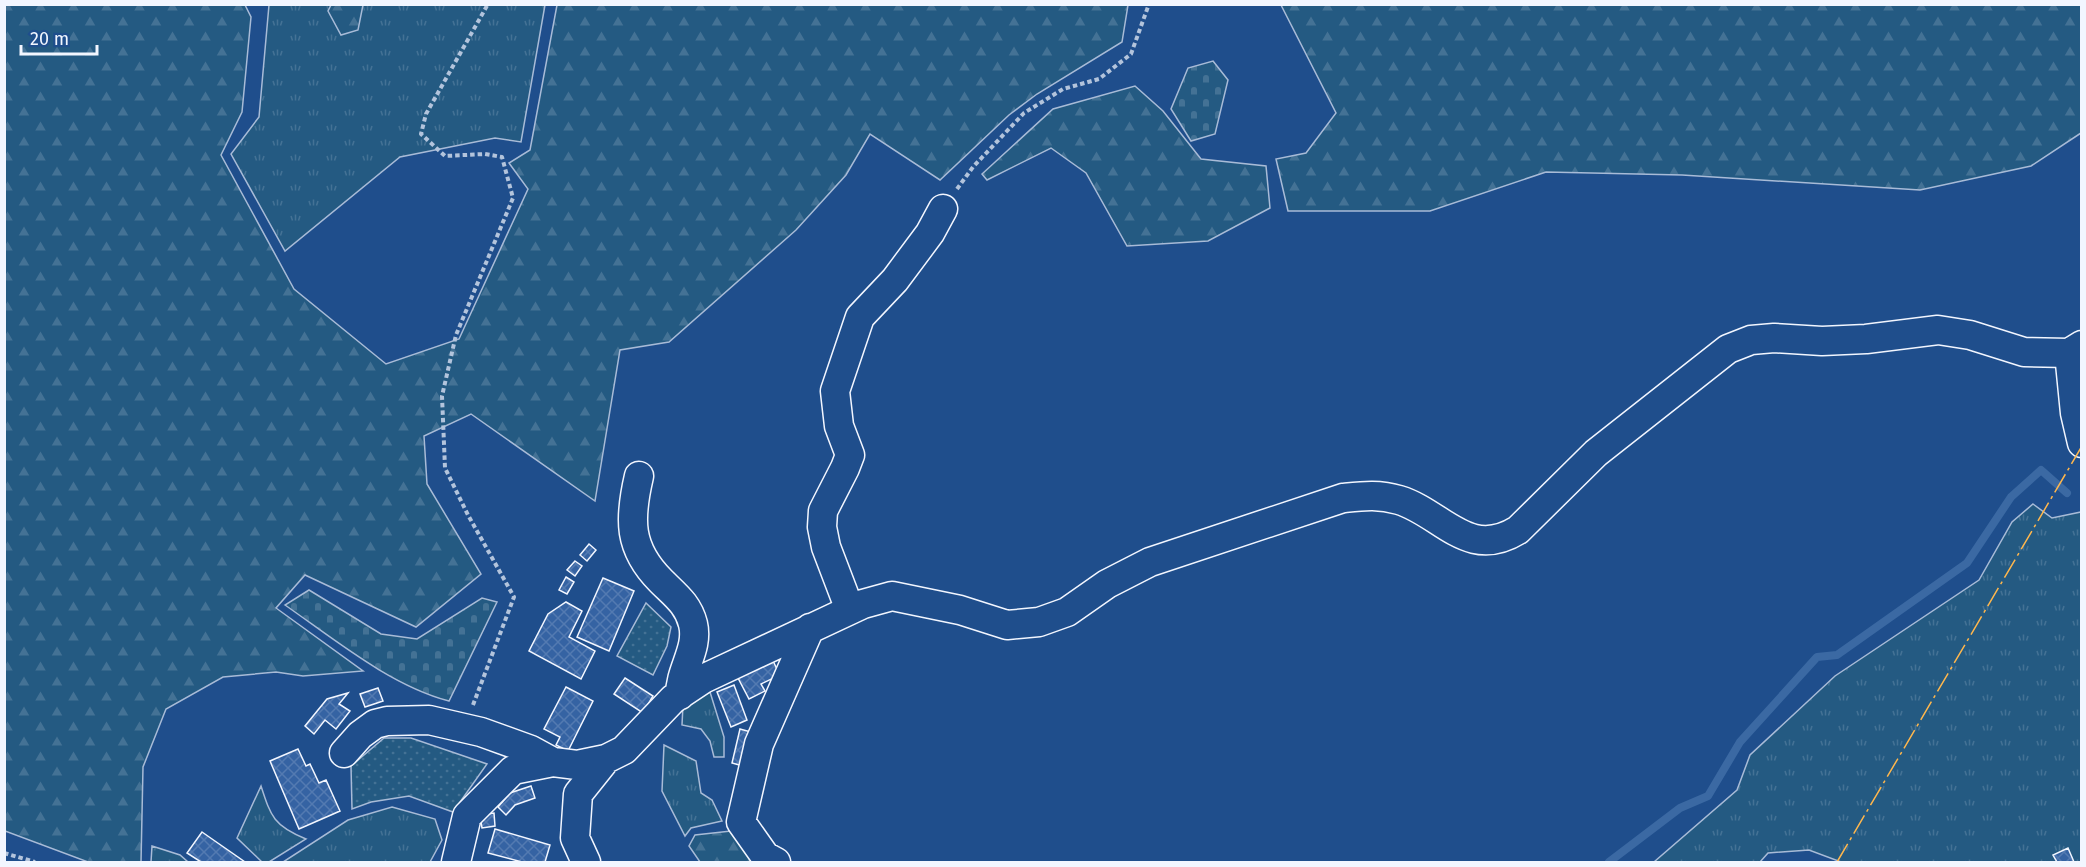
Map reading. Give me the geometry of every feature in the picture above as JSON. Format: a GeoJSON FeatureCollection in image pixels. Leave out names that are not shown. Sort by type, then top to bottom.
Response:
{"type":"FeatureCollection","features":[{"type":"Feature","properties":{"kind":"street"},"geometry":{"type":"LineString","coordinates":[[850,610],[826,547],[822,527],[823,511],[850,455],[839,426],[835,391],[860,317],[895,280],[930,233],[943,209]]}},
{"type":"Feature","properties":{"kind":"street"},"geometry":{"type":"LineString","coordinates":[[456,862],[467,816],[513,770],[552,762],[577,765],[606,759],[624,750],[680,694],[703,679],[850,610],[892,596],[960,610],[1007,626],[1039,622],[1067,612],[1107,584],[1150,562],[1343,498],[1375,494],[1401,500],[1469,538],[1493,541],[1506,538],[1518,530],[1596,453],[1728,349],[1751,340],[1774,338],[1822,342],[1938,330],[1970,335],[2024,352],[2075,349],[2075,413],[2082,443]]}},
{"type":"Feature","properties":{"kind":"street"},"geometry":{"type":"LineString","coordinates":[[639,476],[632,503],[633,532],[637,549],[660,580],[688,609],[694,627],[690,657],[683,669],[680,681],[680,694]]}},
{"type":"Feature","properties":{"kind":"street"},"geometry":{"type":"LineString","coordinates":[[776,862],[765,856],[741,822],[759,744],[810,628]]}},
{"type":"Feature","properties":{"kind":"street"},"geometry":{"type":"LineString","coordinates":[[344,753],[360,735],[375,724],[387,721],[429,720],[465,728],[531,750],[552,762]]}},
{"type":"Feature","properties":{"kind":"street"},"geometry":{"type":"LineString","coordinates":[[586,862],[575,838],[578,794],[606,759]]}},
{"type":"Feature","properties":{"kind":"path"},"geometry":{"type":"LineString","coordinates":[[465,728],[514,597],[444,468],[442,396],[456,335],[513,198],[502,157],[486,154],[445,156],[421,134],[426,114],[488,4]]}},
{"type":"Feature","properties":{"kind":"path"},"geometry":{"type":"LineString","coordinates":[[943,209],[972,167],[1024,114],[1063,89],[1099,79],[1131,54],[1149,4]]}},
{"type":"Feature","properties":{"kind":"path"},"geometry":{"type":"LineString","coordinates":[[4,853],[35,862]]}},
{"type":"Feature","properties":{"kind":"green space"},"geometry":{"type":"Polygon","coordinates":[[[4,5],[245,5],[251,17],[242,112],[221,155],[294,289],[386,364],[459,339],[528,189],[509,163],[530,150],[557,5],[1128,5],[1122,42],[1037,94],[1009,115],[940,180],[870,134],[846,175],[796,230],[669,342],[620,350],[595,501],[471,414],[424,436],[427,484],[481,574],[416,627],[305,575],[276,608],[363,671],[303,676],[276,672],[223,677],[166,709],[143,767],[141,862],[88,862],[5,831],[4,5]]]}},
{"type":"Feature","properties":{"kind":"green space"},"geometry":{"type":"Polygon","coordinates":[[[269,5],[545,5],[521,142],[495,138],[400,157],[285,251],[231,154],[259,117],[269,5]]]}},
{"type":"Feature","properties":{"kind":"green space"},"geometry":{"type":"Polygon","coordinates":[[[331,5],[363,5],[358,30],[341,35],[328,11],[331,5]]]}},
{"type":"Feature","properties":{"kind":"green space"},"geometry":{"type":"Polygon","coordinates":[[[1281,5],[2081,5],[2081,133],[2031,166],[1920,190],[1682,175],[1546,172],[1430,211],[1288,211],[1276,159],[1306,153],[1336,113],[1281,5]]]}},
{"type":"Feature","properties":{"kind":"green space"},"geometry":{"type":"Polygon","coordinates":[[[1213,61],[1228,80],[1215,134],[1191,141],[1171,109],[1188,68],[1213,61]]]}},
{"type":"Feature","properties":{"kind":"green space"},"geometry":{"type":"Polygon","coordinates":[[[1135,86],[1163,111],[1201,159],[1266,166],[1270,208],[1208,241],[1127,246],[1086,173],[1051,148],[987,180],[982,174],[1053,109],[1135,86]]]}},
{"type":"Feature","properties":{"kind":"green space"},"geometry":{"type":"Polygon","coordinates":[[[2033,504],[2052,518],[2081,512],[2081,862],[1841,862],[1809,850],[1768,853],[1760,862],[1654,862],[1737,790],[1750,755],[1835,676],[1979,580],[2012,522],[2033,504]]]}},
{"type":"Feature","properties":{"kind":"green space"},"geometry":{"type":"Polygon","coordinates":[[[309,590],[381,634],[417,639],[482,598],[497,602],[449,701],[427,694],[385,673],[285,605],[309,590]]]}},
{"type":"Feature","properties":{"kind":"green space"},"geometry":{"type":"Polygon","coordinates":[[[646,603],[671,627],[667,646],[653,675],[617,656],[646,603]]]}},
{"type":"Feature","properties":{"kind":"green space"},"geometry":{"type":"Polygon","coordinates":[[[710,692],[724,737],[724,757],[714,757],[710,741],[701,729],[682,725],[683,705],[710,692]]]}},
{"type":"Feature","properties":{"kind":"green space"},"geometry":{"type":"Polygon","coordinates":[[[384,738],[411,738],[487,764],[453,812],[409,796],[371,802],[352,809],[351,766],[384,738]]]}},
{"type":"Feature","properties":{"kind":"green space"},"geometry":{"type":"Polygon","coordinates":[[[664,745],[696,761],[701,793],[712,800],[722,821],[691,828],[685,836],[662,791],[664,745]]]}},
{"type":"Feature","properties":{"kind":"green space"},"geometry":{"type":"Polygon","coordinates":[[[261,786],[271,813],[280,825],[306,839],[269,862],[262,862],[237,838],[261,786]]]}},
{"type":"Feature","properties":{"kind":"green space"},"geometry":{"type":"Polygon","coordinates":[[[392,807],[435,819],[442,840],[430,862],[283,862],[348,820],[392,807]]]}},
{"type":"Feature","properties":{"kind":"green space"},"geometry":{"type":"Polygon","coordinates":[[[731,831],[761,862],[700,862],[689,846],[695,835],[731,831]]]}},
{"type":"Feature","properties":{"kind":"green space"},"geometry":{"type":"Polygon","coordinates":[[[152,846],[180,855],[188,862],[151,862],[152,846]]]}},
{"type":"Feature","properties":{"kind":"building"},"geometry":{"type":"Polygon","coordinates":[[[589,544],[596,550],[587,561],[580,555],[589,544]]]}},
{"type":"Feature","properties":{"kind":"building"},"geometry":{"type":"Polygon","coordinates":[[[575,561],[582,566],[575,576],[567,570],[575,561]]]}},
{"type":"Feature","properties":{"kind":"building"},"geometry":{"type":"Polygon","coordinates":[[[566,577],[574,582],[567,594],[559,590],[566,577]]]}},
{"type":"Feature","properties":{"kind":"building"},"geometry":{"type":"Polygon","coordinates":[[[603,578],[634,591],[609,651],[577,637],[603,578]]]}},
{"type":"Feature","properties":{"kind":"building"},"geometry":{"type":"Polygon","coordinates":[[[566,602],[582,611],[569,637],[595,651],[581,679],[529,651],[548,614],[566,602]]]}},
{"type":"Feature","properties":{"kind":"building"},"geometry":{"type":"Polygon","coordinates":[[[772,659],[780,675],[761,684],[765,691],[749,699],[737,676],[772,659]]]}},
{"type":"Feature","properties":{"kind":"building"},"geometry":{"type":"Polygon","coordinates":[[[625,678],[653,696],[643,713],[614,694],[625,678]]]}},
{"type":"Feature","properties":{"kind":"building"},"geometry":{"type":"Polygon","coordinates":[[[734,685],[747,720],[731,727],[717,692],[734,685]]]}},
{"type":"Feature","properties":{"kind":"building"},"geometry":{"type":"Polygon","coordinates":[[[566,687],[593,701],[568,751],[556,745],[560,737],[544,729],[566,687]]]}},
{"type":"Feature","properties":{"kind":"building"},"geometry":{"type":"Polygon","coordinates":[[[378,688],[383,701],[365,707],[360,694],[378,688]]]}},
{"type":"Feature","properties":{"kind":"building"},"geometry":{"type":"Polygon","coordinates":[[[348,693],[339,704],[350,711],[336,729],[325,720],[314,734],[305,726],[327,699],[348,693]]]}},
{"type":"Feature","properties":{"kind":"building"},"geometry":{"type":"Polygon","coordinates":[[[740,729],[751,732],[743,766],[732,763],[740,729]]]}},
{"type":"Feature","properties":{"kind":"building"},"geometry":{"type":"Polygon","coordinates":[[[298,749],[306,766],[310,764],[319,783],[326,780],[340,811],[299,829],[270,761],[298,749]]]}},
{"type":"Feature","properties":{"kind":"building"},"geometry":{"type":"Polygon","coordinates":[[[531,786],[535,798],[515,805],[506,815],[498,807],[510,793],[531,786]]]}},
{"type":"Feature","properties":{"kind":"building"},"geometry":{"type":"Polygon","coordinates":[[[494,813],[495,826],[482,828],[480,815],[494,813]]]}},
{"type":"Feature","properties":{"kind":"building"},"geometry":{"type":"Polygon","coordinates":[[[495,829],[550,845],[545,862],[522,862],[488,853],[495,829]]]}},
{"type":"Feature","properties":{"kind":"building"},"geometry":{"type":"Polygon","coordinates":[[[202,832],[245,862],[201,862],[187,853],[202,832]]]}},
{"type":"Feature","properties":{"kind":"building"},"geometry":{"type":"Polygon","coordinates":[[[2068,848],[2074,862],[2057,862],[2053,855],[2068,848]]]}},
{"type":"Feature","properties":{"kind":"waterway"},"geometry":{"type":"LineString","coordinates":[[1609,862],[1680,808],[1708,796],[1740,742],[1817,657],[1837,655],[1967,563],[2011,497],[2041,470],[2067,493]]}},
{"type":"Feature","properties":{"kind":"power"},"geometry":{"type":"LineString","coordinates":[[1837,862],[2082,446]]}}]}
